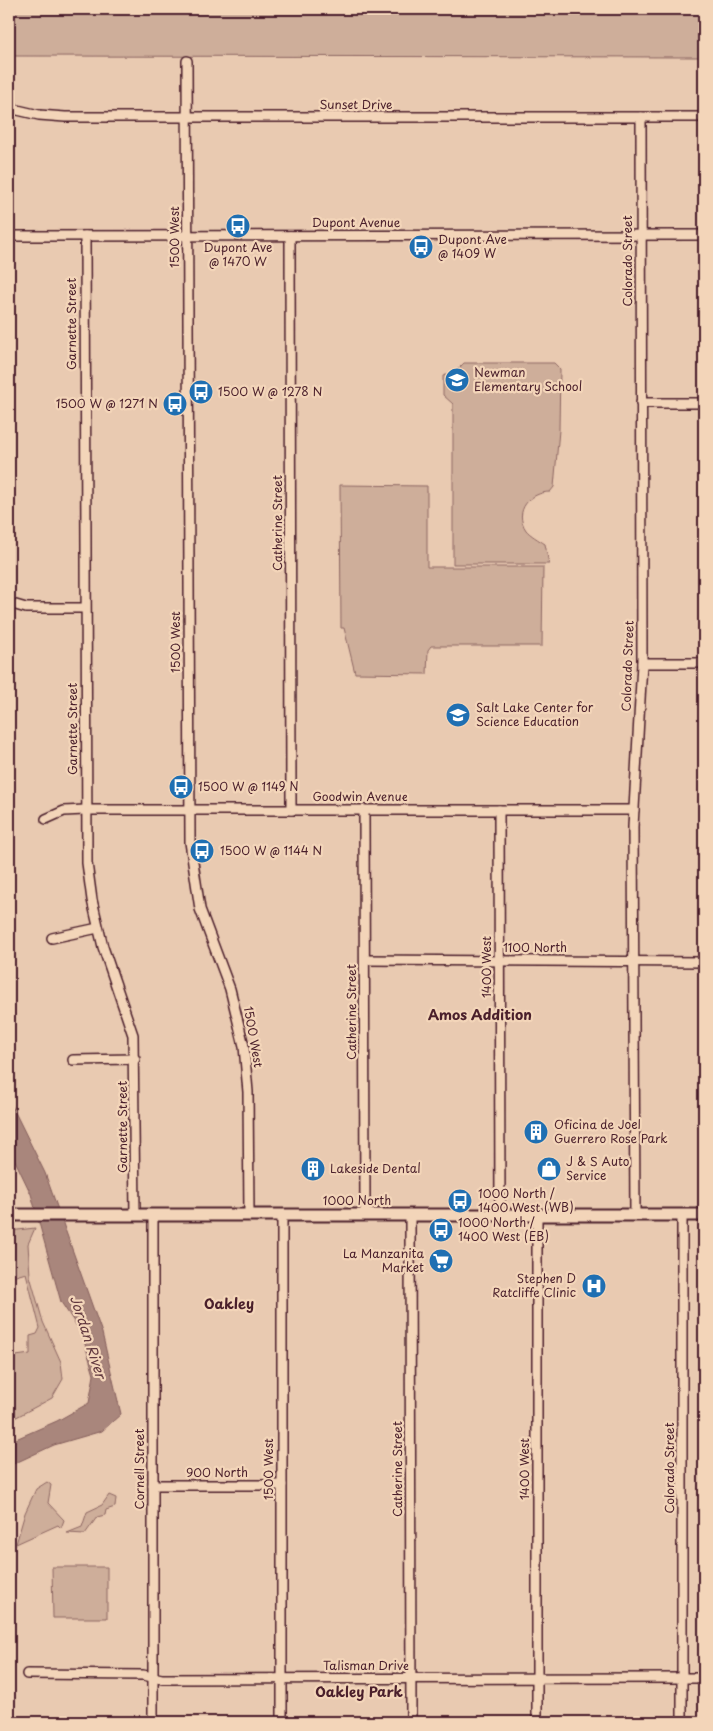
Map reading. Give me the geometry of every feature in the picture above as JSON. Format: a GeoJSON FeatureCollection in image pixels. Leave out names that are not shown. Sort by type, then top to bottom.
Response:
{"type":"FeatureCollection","features":[{"type":"Feature","properties":{"kind":"street","name":"1500 West"},"geometry":{"type":"LineString","coordinates":[[187,61],[189,810],[192,865],[200,909],[230,990],[244,1046],[248,1092],[248,1215]]}},
{"type":"Feature","properties":{"kind":"street","name":"Sunset Drive"},"geometry":{"type":"LineString","coordinates":[[9,108],[52,117],[704,117]]}},
{"type":"Feature","properties":{"kind":"street","name":"Colorado Street"},"geometry":{"type":"LineString","coordinates":[[635,1215],[634,810],[642,663],[640,117]]}},
{"type":"Feature","properties":{"kind":"street","name":"Dupont Avenue"},"geometry":{"type":"LineString","coordinates":[[9,236],[704,235]]}},
{"type":"Feature","properties":{"kind":"street","name":"Garnette Street"},"geometry":{"type":"LineString","coordinates":[[85,236],[86,810],[89,882],[98,928],[108,963],[130,1023],[135,1059],[135,1215]]}},
{"type":"Feature","properties":{"kind":"street","name":"Catherine Street"},"geometry":{"type":"LineString","coordinates":[[290,236],[292,810]]}},
{"type":"Feature","properties":{"kind":"street"},"geometry":{"type":"LineString","coordinates":[[641,403],[704,403]]}},
{"type":"Feature","properties":{"kind":"street"},"geometry":{"type":"LineString","coordinates":[[9,603],[26,608],[85,608]]}},
{"type":"Feature","properties":{"kind":"street"},"geometry":{"type":"LineString","coordinates":[[642,663],[704,663]]}},
{"type":"Feature","properties":{"kind":"street","name":"Goodwin Avenue"},"geometry":{"type":"LineString","coordinates":[[46,819],[64,811],[86,810],[634,810]]}},
{"type":"Feature","properties":{"kind":"street","name":"Catherine Street"},"geometry":{"type":"LineString","coordinates":[[364,810],[366,1215]]}},
{"type":"Feature","properties":{"kind":"street","name":"1400 West"},"geometry":{"type":"LineString","coordinates":[[499,810],[500,1215]]}},
{"type":"Feature","properties":{"kind":"street"},"geometry":{"type":"LineString","coordinates":[[52,938],[98,928]]}},
{"type":"Feature","properties":{"kind":"street","name":"1100 North"},"geometry":{"type":"LineString","coordinates":[[365,960],[704,962]]}},
{"type":"Feature","properties":{"kind":"street"},"geometry":{"type":"LineString","coordinates":[[73,1060],[135,1059]]}},
{"type":"Feature","properties":{"kind":"street","name":"1000 North"},"geometry":{"type":"LineString","coordinates":[[9,1215],[704,1215]]}},
{"type":"Feature","properties":{"kind":"street","name":"Cornell Street"},"geometry":{"type":"LineString","coordinates":[[153,1215],[153,1722]]}},
{"type":"Feature","properties":{"kind":"street","name":"1500 West"},"geometry":{"type":"LineString","coordinates":[[282,1215],[282,1722]]}},
{"type":"Feature","properties":{"kind":"street","name":"Catherine Street"},"geometry":{"type":"LineString","coordinates":[[410,1215],[411,1722]]}},
{"type":"Feature","properties":{"kind":"street","name":"1400 West"},"geometry":{"type":"LineString","coordinates":[[537,1215],[538,1722]]}},
{"type":"Feature","properties":{"kind":"street","name":"Colorado Street"},"geometry":{"type":"LineString","coordinates":[[682,1215],[682,1722]]}},
{"type":"Feature","properties":{"kind":"street","name":"900 North"},"geometry":{"type":"LineString","coordinates":[[153,1485],[282,1485]]}},
{"type":"Feature","properties":{"kind":"street","name":"Talisman Drive"},"geometry":{"type":"LineString","coordinates":[[27,1674],[153,1676],[162,1678],[704,1678]]}},
{"type":"Feature","properties":{"kind":"shaded area"},"geometry":{"type":"Polygon","coordinates":[[[9,9],[704,9],[704,57],[9,56],[9,9]]]}},
{"type":"Feature","properties":{"kind":"shaded area"},"geometry":{"type":"Polygon","coordinates":[[[464,363],[554,363],[560,369],[559,430],[554,487],[550,492],[536,495],[530,499],[521,516],[526,530],[545,544],[549,564],[453,564],[453,404],[443,395],[443,376],[455,372],[464,363]]]}},
{"type":"Feature","properties":{"kind":"shaded area"},"geometry":{"type":"Polygon","coordinates":[[[340,485],[427,486],[427,567],[543,567],[542,646],[431,646],[428,650],[427,674],[355,673],[344,628],[341,628],[340,485]]]}},
{"type":"Feature","properties":{"kind":"shaded area"},"geometry":{"type":"Polygon","coordinates":[[[35,1228],[28,1244],[30,1276],[43,1322],[61,1362],[63,1379],[52,1398],[9,1421],[9,1357],[30,1354],[30,1336],[37,1334],[40,1328],[26,1273],[9,1278],[9,1231],[35,1228]]]}},
{"type":"Feature","properties":{"kind":"shaded area"},"geometry":{"type":"Polygon","coordinates":[[[47,1482],[51,1485],[48,1503],[64,1520],[61,1528],[58,1525],[16,1544],[25,1513],[36,1489],[47,1482]]]}},
{"type":"Feature","properties":{"kind":"shaded area"},"geometry":{"type":"Polygon","coordinates":[[[109,1495],[116,1498],[115,1507],[106,1510],[105,1515],[97,1517],[85,1534],[67,1533],[82,1527],[87,1512],[102,1505],[109,1495]]]}},
{"type":"Feature","properties":{"kind":"shaded area"},"geometry":{"type":"Polygon","coordinates":[[[52,1567],[107,1567],[107,1618],[53,1618],[52,1567]]]}},
{"type":"Feature","properties":{"kind":"water","name":"Jordan River"},"geometry":{"type":"Polygon","coordinates":[[[9,1100],[45,1173],[102,1333],[121,1414],[102,1431],[54,1445],[9,1466],[9,1442],[57,1421],[89,1403],[94,1375],[82,1334],[61,1302],[31,1194],[9,1148],[9,1100]]]}},
{"type":"Feature","properties":{"kind":"place","name":"Dupont Ave @ 1470 W"},"geometry":{"type":"Point","coordinates":[238,226]}},
{"type":"Feature","properties":{"kind":"place","name":"Dupont Ave @ 1409 W"},"geometry":{"type":"Point","coordinates":[421,247]}},
{"type":"Feature","properties":{"kind":"place","name":"Newman Elementary School"},"geometry":{"type":"Point","coordinates":[457,380]}},
{"type":"Feature","properties":{"kind":"place","name":"1500 W @ 1278 N"},"geometry":{"type":"Point","coordinates":[201,392]}},
{"type":"Feature","properties":{"kind":"place","name":"1500 W @ 1271 N"},"geometry":{"type":"Point","coordinates":[175,404]}},
{"type":"Feature","properties":{"kind":"place","name":"Salt Lake Center for Science Education"},"geometry":{"type":"Point","coordinates":[458,715]}},
{"type":"Feature","properties":{"kind":"place","name":"1500 W @ 1149 N"},"geometry":{"type":"Point","coordinates":[181,787]}},
{"type":"Feature","properties":{"kind":"place","name":"1500 W @ 1144 N"},"geometry":{"type":"Point","coordinates":[202,851]}},
{"type":"Feature","properties":{"kind":"place","name":"Oficina de Joel Guerrero Rose Park"},"geometry":{"type":"Point","coordinates":[536,1132]}},
{"type":"Feature","properties":{"kind":"place","name":"Lakeside Dental"},"geometry":{"type":"Point","coordinates":[313,1169]}},
{"type":"Feature","properties":{"kind":"place","name":"J & S Auto Service"},"geometry":{"type":"Point","coordinates":[549,1169]}},
{"type":"Feature","properties":{"kind":"place","name":"1000 North / 1400 West (WB)"},"geometry":{"type":"Point","coordinates":[460,1201]}},
{"type":"Feature","properties":{"kind":"place","name":"1000 North / 1400 West (EB)"},"geometry":{"type":"Point","coordinates":[441,1230]}},
{"type":"Feature","properties":{"kind":"place","name":"La Manzanita Market"},"geometry":{"type":"Point","coordinates":[441,1261]}},
{"type":"Feature","properties":{"kind":"place","name":"Stephen D Ratcliffe Clinic"},"geometry":{"type":"Point","coordinates":[594,1286]}},
{"type":"Feature","properties":{"kind":"district","name":"Amos Addition"},"geometry":{"type":"Point","coordinates":[480,1015]}},
{"type":"Feature","properties":{"kind":"district","name":"Oakley"},"geometry":{"type":"Point","coordinates":[229,1304]}},
{"type":"Feature","properties":{"kind":"district","name":"Oakley Park"},"geometry":{"type":"Point","coordinates":[359,1692]}}]}
